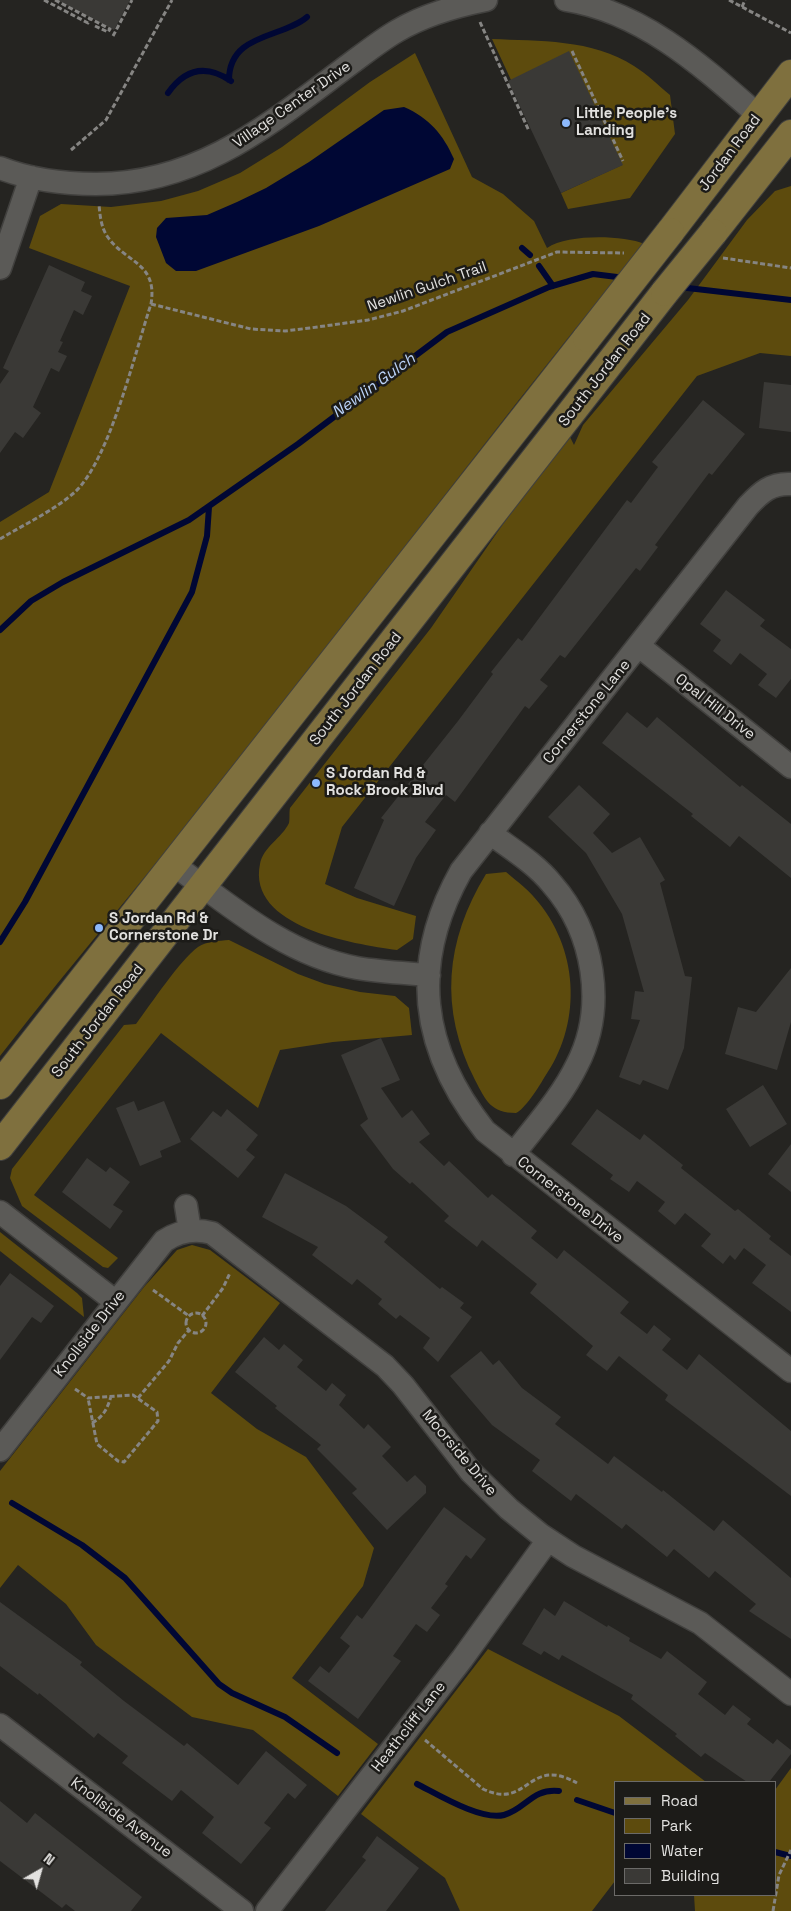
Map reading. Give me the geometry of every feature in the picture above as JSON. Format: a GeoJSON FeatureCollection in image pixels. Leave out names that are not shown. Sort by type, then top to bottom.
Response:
{"type":"FeatureCollection","features":[{"type":"Feature","properties":{"kind":"main road","name":"Jordan Road"},"geometry":{"type":"LineString","coordinates":[[173,864],[670,232],[791,74]]}},
{"type":"Feature","properties":{"kind":"main road"},"geometry":{"type":"LineString","coordinates":[[747,189],[748,159],[756,138],[759,116]]}},
{"type":"Feature","properties":{"kind":"main road"},"geometry":{"type":"LineString","coordinates":[[715,245],[747,189],[791,135]]}},
{"type":"Feature","properties":{"kind":"main road","name":"South Jordan Road"},"geometry":{"type":"LineString","coordinates":[[0,1146],[638,327],[715,245]]}},
{"type":"Feature","properties":{"kind":"main road"},"geometry":{"type":"LineString","coordinates":[[0,1085],[173,864]]}},
{"type":"Feature","properties":{"kind":"street","name":"Village Center Drive"},"geometry":{"type":"LineString","coordinates":[[0,168],[31,177],[78,184],[110,184],[140,180],[187,168],[229,150],[258,132],[397,31],[444,11],[486,0]]}},
{"type":"Feature","properties":{"kind":"street"},"geometry":{"type":"LineString","coordinates":[[566,0],[612,12],[648,29],[700,65],[759,116]]}},
{"type":"Feature","properties":{"kind":"street"},"geometry":{"type":"LineString","coordinates":[[0,268],[31,177]]}},
{"type":"Feature","properties":{"kind":"street","name":"Cornerstone Lane"},"geometry":{"type":"LineString","coordinates":[[428,975],[434,940],[449,894],[461,871],[756,497],[775,485],[791,484]]}},
{"type":"Feature","properties":{"kind":"street","name":"Opal Hill Drive"},"geometry":{"type":"LineString","coordinates":[[639,646],[791,767]]}},
{"type":"Feature","properties":{"kind":"street"},"geometry":{"type":"LineString","coordinates":[[490,833],[540,872],[571,908],[588,953],[594,998],[589,1034],[578,1064],[560,1094],[513,1155]]}},
{"type":"Feature","properties":{"kind":"street"},"geometry":{"type":"LineString","coordinates":[[173,864],[260,928],[300,949],[356,968],[428,975]]}},
{"type":"Feature","properties":{"kind":"street","name":"Cornerstone Drive"},"geometry":{"type":"LineString","coordinates":[[428,975],[432,1028],[439,1053],[458,1094],[481,1126],[513,1155],[791,1371]]}},
{"type":"Feature","properties":{"kind":"street"},"geometry":{"type":"LineString","coordinates":[[186,1206],[190,1231]]}},
{"type":"Feature","properties":{"kind":"street"},"geometry":{"type":"LineString","coordinates":[[0,1212],[116,1302]]}},
{"type":"Feature","properties":{"kind":"street","name":"Knollside Drive"},"geometry":{"type":"LineString","coordinates":[[0,1450],[164,1241],[181,1232],[190,1231]]}},
{"type":"Feature","properties":{"kind":"street","name":"Moorside Drive"},"geometry":{"type":"LineString","coordinates":[[190,1231],[202,1231],[222,1240],[385,1366],[403,1385],[476,1477],[509,1509],[548,1540],[573,1556],[700,1623],[791,1694]]}},
{"type":"Feature","properties":{"kind":"street","name":"Heathcliff Lane"},"geometry":{"type":"LineString","coordinates":[[266,1911],[462,1659],[548,1540]]}},
{"type":"Feature","properties":{"kind":"street","name":"Knollside Avenue"},"geometry":{"type":"LineString","coordinates":[[0,1724],[242,1911]]}},
{"type":"Feature","properties":{"kind":"path"},"geometry":{"type":"LineString","coordinates":[[44,0],[88,23],[90,19]]}},
{"type":"Feature","properties":{"kind":"path"},"geometry":{"type":"LineString","coordinates":[[55,0],[110,29],[108,32],[95,26]]}},
{"type":"Feature","properties":{"kind":"path"},"geometry":{"type":"LineString","coordinates":[[113,36],[132,0]]}},
{"type":"Feature","properties":{"kind":"path"},"geometry":{"type":"LineString","coordinates":[[71,150],[106,120],[172,0]]}},
{"type":"Feature","properties":{"kind":"path"},"geometry":{"type":"LineString","coordinates":[[729,0],[791,33]]}},
{"type":"Feature","properties":{"kind":"path"},"geometry":{"type":"LineString","coordinates":[[742,7],[745,0]]}},
{"type":"Feature","properties":{"kind":"path"},"geometry":{"type":"LineString","coordinates":[[480,22],[529,131]]}},
{"type":"Feature","properties":{"kind":"path"},"geometry":{"type":"LineString","coordinates":[[572,51],[623,161]]}},
{"type":"Feature","properties":{"kind":"path"},"geometry":{"type":"LineString","coordinates":[[0,539],[65,500],[82,483],[108,436],[151,304],[153,293],[147,272],[138,262],[114,245],[105,234],[98,204]]}},
{"type":"Feature","properties":{"kind":"path"},"geometry":{"type":"LineString","coordinates":[[715,245],[791,268]]}},
{"type":"Feature","properties":{"kind":"path","name":"Newlin Gulch Trail"},"geometry":{"type":"LineString","coordinates":[[151,304],[251,329],[285,331],[368,320],[403,311],[557,252],[586,250],[630,253]]}},
{"type":"Feature","properties":{"kind":"path"},"geometry":{"type":"LineString","coordinates":[[202,1316],[223,1288],[230,1274]]}},
{"type":"Feature","properties":{"kind":"path"},"geometry":{"type":"LineString","coordinates":[[152,1290],[188,1316]]}},
{"type":"Feature","properties":{"kind":"path"},"geometry":{"type":"LineString","coordinates":[[194,1314],[202,1316],[205,1322],[202,1330],[197,1333],[189,1330],[186,1325],[188,1316],[194,1314]]}},
{"type":"Feature","properties":{"kind":"path"},"geometry":{"type":"LineString","coordinates":[[138,1398],[169,1361],[178,1343],[189,1330]]}},
{"type":"Feature","properties":{"kind":"path"},"geometry":{"type":"LineString","coordinates":[[75,1389],[88,1398],[129,1394],[138,1398],[159,1416],[156,1424],[124,1462],[118,1461],[97,1444],[88,1398]]}},
{"type":"Feature","properties":{"kind":"path"},"geometry":{"type":"LineString","coordinates":[[92,1423],[99,1419],[109,1405],[111,1396]]}},
{"type":"Feature","properties":{"kind":"path"},"geometry":{"type":"LineString","coordinates":[[408,1728],[490,1792],[513,1793],[539,1776],[546,1774],[561,1775],[576,1783]]}},
{"type":"Feature","properties":{"kind":"path"},"geometry":{"type":"LineString","coordinates":[[776,1893],[779,1875],[791,1850]]}},
{"type":"Feature","properties":{"kind":"path"},"geometry":{"type":"LineString","coordinates":[[773,1911],[776,1896]]}},
{"type":"Feature","properties":{"kind":"green space"},"geometry":{"type":"Polygon","coordinates":[[[492,39],[565,43],[601,51],[618,57],[634,66],[670,95],[675,134],[630,198],[568,209],[561,193],[622,165],[511,80],[492,39]]]}},
{"type":"Feature","properties":{"kind":"green space"},"geometry":{"type":"Polygon","coordinates":[[[415,53],[472,177],[503,194],[534,221],[547,248],[568,240],[595,237],[623,239],[645,244],[492,434],[243,756],[0,1056],[0,522],[49,492],[130,286],[29,248],[40,216],[61,204],[111,207],[161,201],[198,191],[240,173],[282,147],[370,82],[415,53]]]}},
{"type":"Feature","properties":{"kind":"green space"},"geometry":{"type":"Polygon","coordinates":[[[791,186],[791,356],[760,353],[697,376],[342,827],[325,884],[357,898],[416,916],[413,939],[397,950],[378,947],[331,937],[307,928],[286,917],[270,903],[260,886],[260,864],[265,853],[289,823],[290,808],[431,628],[503,524],[569,435],[574,445],[583,425],[688,300],[747,220],[775,191],[791,186]]]}},
{"type":"Feature","properties":{"kind":"green space"},"geometry":{"type":"Polygon","coordinates":[[[506,872],[532,894],[553,923],[568,967],[571,990],[565,1036],[556,1058],[531,1098],[516,1113],[501,1111],[486,1100],[463,1054],[452,1001],[455,950],[462,924],[472,899],[486,874],[506,872]]]}},
{"type":"Feature","properties":{"kind":"green space"},"geometry":{"type":"Polygon","coordinates":[[[229,940],[298,974],[325,984],[360,992],[395,996],[409,1008],[412,1035],[333,1042],[280,1050],[258,1108],[161,1033],[34,1195],[118,1258],[108,1268],[103,1267],[22,1206],[10,1178],[12,1169],[124,1025],[136,1024],[174,972],[191,953],[205,944],[229,940]]]}},
{"type":"Feature","properties":{"kind":"green space"},"geometry":{"type":"Polygon","coordinates":[[[0,1232],[82,1298],[84,1317],[0,1251],[0,1232]]]}},
{"type":"Feature","properties":{"kind":"green space"},"geometry":{"type":"Polygon","coordinates":[[[192,1245],[210,1250],[280,1303],[211,1393],[257,1429],[306,1457],[374,1548],[363,1586],[292,1678],[378,1744],[338,1796],[253,1730],[192,1717],[96,1645],[66,1604],[18,1565],[0,1588],[0,1471],[144,1287],[177,1250],[192,1245]]]}},
{"type":"Feature","properties":{"kind":"green space"},"geometry":{"type":"Polygon","coordinates":[[[488,1649],[619,1716],[705,1781],[614,1781],[614,1882],[592,1911],[460,1911],[445,1878],[361,1814],[488,1649]]]}},
{"type":"Feature","properties":{"kind":"green space"},"geometry":{"type":"Polygon","coordinates":[[[791,1768],[791,1911],[695,1911],[694,1896],[776,1896],[776,1789],[791,1768]]]}},
{"type":"Feature","properties":{"kind":"water"},"geometry":{"type":"Polygon","coordinates":[[[404,107],[421,116],[440,134],[454,159],[450,169],[319,226],[196,271],[176,271],[166,263],[156,237],[157,228],[166,218],[207,215],[237,202],[266,188],[309,162],[384,110],[404,107]]]}},
{"type":"Feature","properties":{"kind":"building"},"geometry":{"type":"Polygon","coordinates":[[[57,0],[130,0],[114,30],[57,0]]]}},
{"type":"Feature","properties":{"kind":"building","name":"Little People's Landing"},"geometry":{"type":"Polygon","coordinates":[[[569,51],[623,165],[561,193],[508,81],[569,51]]]}},
{"type":"Feature","properties":{"kind":"building"},"geometry":{"type":"Polygon","coordinates":[[[49,265],[85,282],[81,291],[92,296],[83,315],[74,310],[60,341],[63,342],[58,352],[67,356],[59,372],[51,368],[33,407],[41,413],[23,438],[15,432],[0,453],[0,384],[9,371],[3,368],[49,265]]]}},
{"type":"Feature","properties":{"kind":"building"},"geometry":{"type":"Polygon","coordinates":[[[764,382],[791,385],[791,432],[759,428],[764,382]]]}},
{"type":"Feature","properties":{"kind":"building"},"geometry":{"type":"Polygon","coordinates":[[[703,400],[745,434],[712,475],[709,473],[655,545],[658,547],[640,571],[636,568],[565,658],[560,655],[540,680],[548,686],[529,709],[525,706],[455,802],[446,795],[425,822],[436,830],[416,858],[394,906],[354,888],[384,820],[381,818],[458,721],[493,674],[491,672],[518,638],[522,641],[627,500],[631,503],[658,467],[652,462],[703,400]]]}},
{"type":"Feature","properties":{"kind":"building"},"geometry":{"type":"Polygon","coordinates":[[[726,590],[765,620],[760,626],[791,649],[791,679],[776,698],[758,685],[767,674],[740,653],[731,665],[713,651],[721,640],[700,624],[726,590]]]}},
{"type":"Feature","properties":{"kind":"building"},"geometry":{"type":"Polygon","coordinates":[[[627,712],[647,728],[657,717],[740,787],[742,785],[791,824],[791,878],[739,836],[730,847],[691,816],[693,814],[602,743],[627,712]]]}},
{"type":"Feature","properties":{"kind":"building"},"geometry":{"type":"Polygon","coordinates":[[[579,785],[610,814],[593,833],[612,853],[640,837],[665,880],[660,883],[685,976],[692,977],[684,1048],[668,1090],[643,1080],[640,1085],[619,1077],[640,1020],[631,1019],[635,991],[644,992],[622,914],[586,853],[548,817],[579,785]]]}},
{"type":"Feature","properties":{"kind":"building"},"geometry":{"type":"Polygon","coordinates":[[[791,968],[791,1022],[777,1070],[725,1054],[738,1007],[756,1012],[791,968]]]}},
{"type":"Feature","properties":{"kind":"building"},"geometry":{"type":"Polygon","coordinates":[[[381,1038],[400,1080],[381,1088],[402,1118],[412,1110],[430,1134],[419,1142],[444,1166],[449,1161],[488,1198],[492,1194],[537,1231],[531,1238],[557,1259],[564,1250],[629,1302],[620,1313],[647,1334],[654,1325],[671,1339],[662,1350],[687,1370],[699,1354],[791,1431],[791,1496],[665,1400],[668,1395],[619,1356],[607,1371],[586,1355],[593,1346],[530,1293],[537,1284],[482,1240],[477,1247],[444,1221],[449,1216],[412,1182],[410,1184],[393,1169],[360,1125],[368,1119],[341,1055],[381,1038]]]}},
{"type":"Feature","properties":{"kind":"building"},"geometry":{"type":"Polygon","coordinates":[[[763,1085],[787,1124],[750,1147],[726,1109],[763,1085]]]}},
{"type":"Feature","properties":{"kind":"building"},"geometry":{"type":"Polygon","coordinates":[[[134,1101],[138,1111],[164,1101],[181,1142],[160,1151],[162,1157],[140,1166],[116,1108],[134,1101]]]}},
{"type":"Feature","properties":{"kind":"building"},"geometry":{"type":"Polygon","coordinates":[[[227,1109],[258,1135],[246,1150],[255,1157],[238,1178],[190,1139],[213,1111],[221,1117],[227,1109]]]}},
{"type":"Feature","properties":{"kind":"building"},"geometry":{"type":"Polygon","coordinates":[[[597,1109],[640,1140],[644,1134],[683,1165],[681,1168],[735,1211],[738,1209],[771,1236],[769,1239],[791,1256],[791,1312],[752,1283],[766,1265],[744,1248],[735,1260],[730,1255],[723,1264],[701,1246],[711,1234],[685,1213],[675,1225],[658,1211],[665,1202],[637,1181],[629,1192],[610,1179],[613,1175],[571,1144],[597,1109]]]}},
{"type":"Feature","properties":{"kind":"building"},"geometry":{"type":"Polygon","coordinates":[[[791,1144],[791,1192],[768,1174],[791,1144]]]}},
{"type":"Feature","properties":{"kind":"building"},"geometry":{"type":"Polygon","coordinates":[[[87,1158],[106,1172],[110,1167],[130,1182],[113,1205],[123,1211],[110,1229],[62,1192],[87,1158]]]}},
{"type":"Feature","properties":{"kind":"building"},"geometry":{"type":"Polygon","coordinates":[[[285,1173],[346,1206],[388,1237],[384,1242],[440,1289],[442,1287],[464,1303],[460,1308],[472,1317],[438,1362],[423,1348],[430,1338],[400,1315],[396,1319],[378,1304],[382,1299],[357,1279],[352,1285],[312,1255],[318,1247],[262,1217],[285,1173]]]}},
{"type":"Feature","properties":{"kind":"building"},"geometry":{"type":"Polygon","coordinates":[[[10,1273],[54,1306],[41,1323],[32,1317],[0,1360],[0,1286],[10,1273]]]}},
{"type":"Feature","properties":{"kind":"building"},"geometry":{"type":"Polygon","coordinates":[[[264,1337],[279,1350],[284,1344],[303,1360],[297,1367],[326,1391],[332,1383],[346,1395],[339,1405],[364,1429],[368,1424],[391,1447],[382,1456],[407,1482],[415,1475],[426,1486],[426,1493],[387,1530],[352,1493],[357,1489],[317,1449],[321,1445],[275,1408],[277,1406],[235,1372],[264,1337]]]}},
{"type":"Feature","properties":{"kind":"building"},"geometry":{"type":"Polygon","coordinates":[[[481,1351],[493,1365],[499,1360],[522,1388],[561,1417],[555,1424],[608,1464],[614,1456],[662,1492],[663,1490],[714,1531],[723,1520],[791,1578],[791,1639],[749,1611],[756,1604],[715,1571],[709,1578],[674,1549],[667,1557],[626,1524],[622,1529],[576,1494],[571,1501],[532,1471],[540,1460],[492,1425],[450,1376],[481,1351]]]}},
{"type":"Feature","properties":{"kind":"building"},"geometry":{"type":"Polygon","coordinates":[[[444,1507],[486,1539],[471,1559],[466,1555],[445,1584],[448,1586],[431,1608],[440,1615],[427,1632],[416,1624],[393,1656],[401,1661],[358,1719],[308,1681],[320,1666],[329,1673],[350,1646],[340,1638],[357,1615],[362,1619],[444,1507]]]}},
{"type":"Feature","properties":{"kind":"building"},"geometry":{"type":"Polygon","coordinates":[[[564,1601],[607,1627],[608,1625],[630,1638],[629,1641],[661,1659],[667,1651],[707,1682],[698,1694],[725,1715],[733,1705],[751,1719],[747,1724],[773,1744],[777,1739],[791,1750],[791,1754],[770,1781],[746,1781],[705,1753],[701,1757],[675,1736],[677,1734],[631,1699],[633,1695],[562,1655],[559,1660],[544,1651],[541,1655],[522,1644],[544,1608],[555,1616],[564,1601]]]}},
{"type":"Feature","properties":{"kind":"building"},"geometry":{"type":"Polygon","coordinates":[[[0,1602],[82,1662],[80,1665],[124,1701],[184,1746],[187,1743],[238,1785],[266,1751],[307,1785],[295,1799],[288,1793],[264,1823],[271,1828],[241,1864],[202,1833],[214,1817],[181,1790],[172,1801],[122,1763],[128,1756],[98,1733],[94,1738],[39,1693],[38,1695],[0,1666],[0,1602]]]}},
{"type":"Feature","properties":{"kind":"building"},"geometry":{"type":"Polygon","coordinates":[[[0,1801],[27,1823],[35,1813],[142,1897],[131,1911],[75,1911],[66,1904],[62,1908],[0,1861],[0,1801]]]}},
{"type":"Feature","properties":{"kind":"building"},"geometry":{"type":"Polygon","coordinates":[[[377,1836],[419,1868],[386,1911],[325,1911],[366,1860],[362,1857],[377,1836]]]}},
{"type":"Feature","properties":{"kind":"waterway"},"geometry":{"type":"LineString","coordinates":[[229,80],[231,65],[238,53],[247,45],[297,24],[307,17]]}},
{"type":"Feature","properties":{"kind":"waterway"},"geometry":{"type":"LineString","coordinates":[[168,93],[182,79],[196,72],[213,72],[231,81]]}},
{"type":"Feature","properties":{"kind":"waterway"},"geometry":{"type":"LineString","coordinates":[[522,248],[530,255]]}},
{"type":"Feature","properties":{"kind":"waterway"},"geometry":{"type":"LineString","coordinates":[[539,266],[553,286]]}},
{"type":"Feature","properties":{"kind":"waterway","name":"Newlin Gulch"},"geometry":{"type":"LineString","coordinates":[[0,630],[31,601],[63,582],[189,520],[298,444],[447,332],[549,287],[593,274],[625,278]]}},
{"type":"Feature","properties":{"kind":"waterway","name":"Newlin Gulch"},"geometry":{"type":"LineString","coordinates":[[679,287],[791,300]]}},
{"type":"Feature","properties":{"kind":"waterway"},"geometry":{"type":"LineString","coordinates":[[0,942],[25,902],[192,592],[207,536],[209,507]]}},
{"type":"Feature","properties":{"kind":"waterway"},"geometry":{"type":"LineString","coordinates":[[12,1503],[82,1545],[125,1578],[219,1684],[232,1693],[285,1717],[337,1753]]}},
{"type":"Feature","properties":{"kind":"waterway"},"geometry":{"type":"LineString","coordinates":[[417,1784],[459,1806],[494,1816],[512,1812],[542,1793],[559,1791]]}},
{"type":"Feature","properties":{"kind":"waterway"},"geometry":{"type":"LineString","coordinates":[[577,1800],[614,1813]]}},
{"type":"Feature","properties":{"kind":"waterway"},"geometry":{"type":"LineString","coordinates":[[776,1852],[791,1856]]}},
{"type":"Feature","properties":{"kind":"place","name":"Little People's Landing"},"geometry":{"type":"Point","coordinates":[566,123]}},
{"type":"Feature","properties":{"kind":"place","name":"S Jordan Rd & Rock Brook Blvd"},"geometry":{"type":"Point","coordinates":[316,783]}},
{"type":"Feature","properties":{"kind":"place","name":"S Jordan Rd & Cornerstone Dr"},"geometry":{"type":"Point","coordinates":[99,928]}}]}
